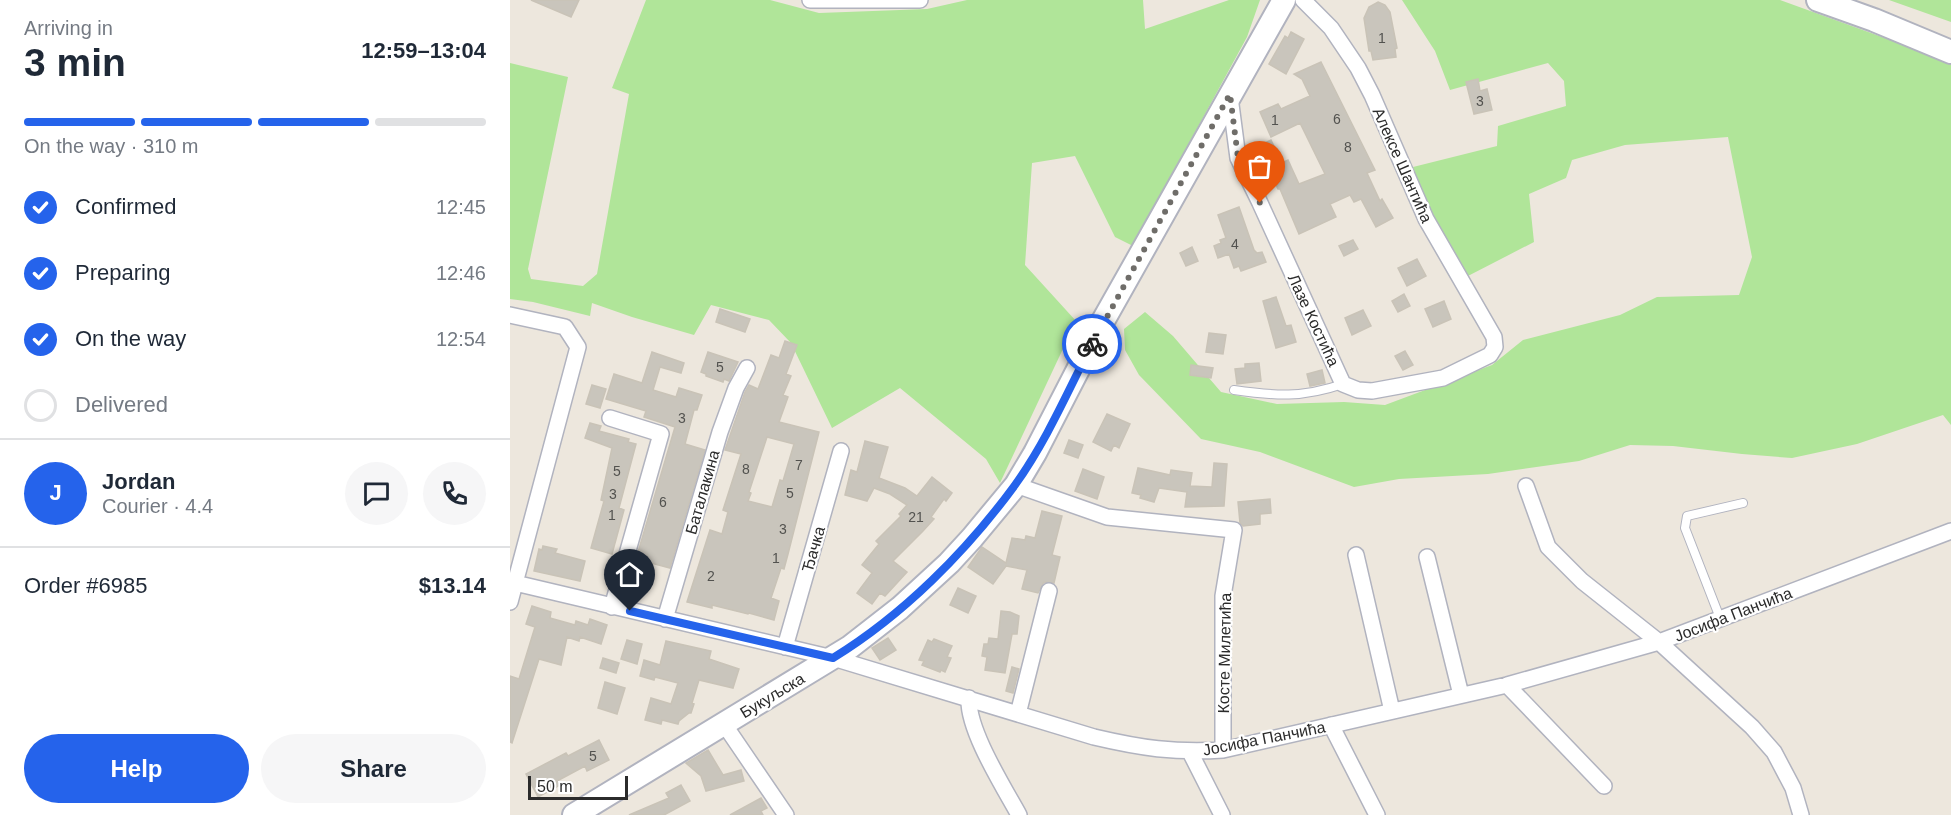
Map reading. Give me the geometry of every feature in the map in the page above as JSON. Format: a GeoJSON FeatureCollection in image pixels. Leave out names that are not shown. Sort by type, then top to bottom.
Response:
{"type":"FeatureCollection","features":[{"type":"Feature","properties":{"kind":"main road","name":"Букуљска"},"geometry":{"type":"LineString","coordinates":[[574,815],[598,809],[724,724],[833,658],[876,629],[925,586],[972,538],[1016,485],[1035,453],[1103,321],[1284,0]]}},
{"type":"Feature","properties":{"kind":"main road"},"geometry":{"type":"LineString","coordinates":[[1818,0],[1951,52]]}},
{"type":"Feature","properties":{"kind":"street"},"geometry":{"type":"LineString","coordinates":[[810,1],[920,0]]}},
{"type":"Feature","properties":{"kind":"street","name":"Алексе Шантића"},"geometry":{"type":"LineString","coordinates":[[1303,0],[1331,28],[1358,68],[1426,219],[1494,337]]}},
{"type":"Feature","properties":{"kind":"street","name":"Лазе Костића"},"geometry":{"type":"LineString","coordinates":[[1230,94],[1238,158],[1343,384],[1358,390],[1372,391],[1443,378],[1490,355],[1495,347],[1494,337]]}},
{"type":"Feature","properties":{"kind":"street"},"geometry":{"type":"LineString","coordinates":[[510,315],[565,327],[578,347],[515,573],[510,603]]}},
{"type":"Feature","properties":{"kind":"street","name":"Баталакина"},"geometry":{"type":"LineString","coordinates":[[665,619],[720,432],[736,388],[747,368]]}},
{"type":"Feature","properties":{"kind":"street"},"geometry":{"type":"LineString","coordinates":[[610,418],[661,434],[612,607]]}},
{"type":"Feature","properties":{"kind":"street","name":"Ђачка"},"geometry":{"type":"LineString","coordinates":[[786,646],[841,451]]}},
{"type":"Feature","properties":{"kind":"street","name":"Косте Милетића"},"geometry":{"type":"LineString","coordinates":[[1016,485],[1107,517],[1234,530],[1223,596],[1223,750]]}},
{"type":"Feature","properties":{"kind":"street"},"geometry":{"type":"LineString","coordinates":[[1526,486],[1548,547],[1582,582],[1659,642],[1752,727],[1774,752],[1793,788],[1801,815]]}},
{"type":"Feature","properties":{"kind":"street","name":"Јосифа Панчића"},"geometry":{"type":"LineString","coordinates":[[515,573],[612,607],[833,658],[1094,737],[1135,746],[1190,752],[1223,750],[1507,685],[1659,642],[1951,531]]}},
{"type":"Feature","properties":{"kind":"street"},"geometry":{"type":"LineString","coordinates":[[1356,555],[1392,711]]}},
{"type":"Feature","properties":{"kind":"street"},"geometry":{"type":"LineString","coordinates":[[1427,556],[1461,695]]}},
{"type":"Feature","properties":{"kind":"street"},"geometry":{"type":"LineString","coordinates":[[1018,714],[1049,591]]}},
{"type":"Feature","properties":{"kind":"street"},"geometry":{"type":"LineString","coordinates":[[1507,685],[1604,786]]}},
{"type":"Feature","properties":{"kind":"street"},"geometry":{"type":"LineString","coordinates":[[969,698],[968,708],[976,733],[1018,815]]}},
{"type":"Feature","properties":{"kind":"street"},"geometry":{"type":"LineString","coordinates":[[724,724],[786,815]]}},
{"type":"Feature","properties":{"kind":"street"},"geometry":{"type":"LineString","coordinates":[[1331,725],[1377,815]]}},
{"type":"Feature","properties":{"kind":"street"},"geometry":{"type":"LineString","coordinates":[[1190,752],[1222,815]]}},
{"type":"Feature","properties":{"kind":"lane"},"geometry":{"type":"LineString","coordinates":[[1234,390],[1276,396],[1311,394],[1343,384]]}},
{"type":"Feature","properties":{"kind":"lane"},"geometry":{"type":"LineString","coordinates":[[1720,618],[1685,528],[1687,516],[1743,503]]}},
{"type":"Feature","properties":{"kind":"green space"},"geometry":{"type":"Polygon","coordinates":[[[646,0],[770,0],[819,13],[927,9],[967,0],[1143,0],[1145,29],[1229,0],[1260,0],[1247,37],[1133,246],[1115,237],[1075,156],[1032,163],[1025,265],[1076,321],[1000,483],[986,459],[900,388],[832,428],[791,343],[769,320],[711,305],[694,335],[592,303],[590,316],[533,302],[510,299],[510,63],[568,77],[528,269],[531,279],[583,286],[597,274],[629,94],[612,88],[646,0]]]}},
{"type":"Feature","properties":{"kind":"green space"},"geometry":{"type":"Polygon","coordinates":[[[1402,0],[1780,0],[1951,62],[1951,425],[1943,415],[1857,444],[1792,458],[1673,446],[1630,445],[1579,461],[1488,474],[1399,479],[1354,487],[1260,452],[1201,439],[1139,375],[1125,350],[1124,329],[1145,312],[1173,336],[1221,392],[1277,404],[1344,402],[1385,405],[1492,365],[1523,340],[1620,315],[1657,297],[1739,295],[1752,257],[1728,137],[1625,145],[1572,160],[1566,178],[1529,194],[1534,242],[1466,277],[1432,221],[1413,167],[1497,146],[1498,126],[1566,106],[1564,81],[1548,63],[1450,90],[1435,51],[1402,0]]]}},
{"type":"Feature","properties":{"kind":"green space"},"geometry":{"type":"Polygon","coordinates":[[[1889,0],[1951,0],[1951,22],[1889,0]]]}},
{"type":"Feature","properties":{"kind":"building"},"geometry":{"type":"Polygon","coordinates":[[[531,0],[579,0],[571,17],[531,0]]]}},
{"type":"Feature","properties":{"kind":"building"},"geometry":{"type":"Polygon","coordinates":[[[1378,2],[1385,5],[1390,12],[1397,48],[1395,49],[1396,57],[1373,60],[1371,51],[1369,51],[1364,18],[1369,7],[1378,2]]]}},
{"type":"Feature","properties":{"kind":"building"},"geometry":{"type":"Polygon","coordinates":[[[1291,32],[1304,39],[1286,74],[1269,64],[1285,36],[1288,38],[1291,32]]]}},
{"type":"Feature","properties":{"kind":"building"},"geometry":{"type":"Polygon","coordinates":[[[1321,62],[1375,170],[1367,173],[1380,201],[1382,199],[1393,218],[1376,227],[1361,199],[1354,202],[1350,195],[1330,204],[1336,217],[1299,234],[1280,189],[1267,166],[1263,167],[1254,148],[1271,140],[1282,163],[1288,160],[1299,184],[1325,174],[1300,123],[1271,137],[1260,112],[1278,104],[1281,109],[1310,96],[1302,79],[1294,74],[1321,62]]]}},
{"type":"Feature","properties":{"kind":"building"},"geometry":{"type":"Polygon","coordinates":[[[1478,79],[1480,91],[1487,89],[1492,110],[1474,114],[1466,82],[1478,79]]]}},
{"type":"Feature","properties":{"kind":"building"},"geometry":{"type":"Polygon","coordinates":[[[1239,207],[1254,250],[1257,253],[1262,252],[1266,262],[1241,271],[1239,266],[1234,268],[1229,254],[1218,258],[1214,246],[1226,238],[1218,215],[1239,207]]]}},
{"type":"Feature","properties":{"kind":"building"},"geometry":{"type":"Polygon","coordinates":[[[1353,240],[1358,249],[1344,256],[1339,246],[1353,240]]]}},
{"type":"Feature","properties":{"kind":"building"},"geometry":{"type":"Polygon","coordinates":[[[1192,247],[1198,261],[1186,266],[1180,253],[1192,247]]]}},
{"type":"Feature","properties":{"kind":"building"},"geometry":{"type":"Polygon","coordinates":[[[1417,259],[1426,276],[1407,286],[1398,268],[1417,259]]]}},
{"type":"Feature","properties":{"kind":"building"},"geometry":{"type":"Polygon","coordinates":[[[1404,294],[1410,306],[1398,312],[1392,301],[1404,294]]]}},
{"type":"Feature","properties":{"kind":"building"},"geometry":{"type":"Polygon","coordinates":[[[1276,297],[1286,326],[1291,325],[1296,342],[1276,348],[1263,301],[1276,297]]]}},
{"type":"Feature","properties":{"kind":"building"},"geometry":{"type":"Polygon","coordinates":[[[1444,301],[1451,319],[1433,327],[1425,309],[1444,301]]]}},
{"type":"Feature","properties":{"kind":"building"},"geometry":{"type":"Polygon","coordinates":[[[720,309],[750,319],[745,332],[716,322],[720,309]]]}},
{"type":"Feature","properties":{"kind":"building"},"geometry":{"type":"Polygon","coordinates":[[[1363,310],[1371,326],[1352,335],[1345,318],[1363,310]]]}},
{"type":"Feature","properties":{"kind":"building"},"geometry":{"type":"Polygon","coordinates":[[[1209,333],[1226,335],[1223,354],[1206,352],[1209,333]]]}},
{"type":"Feature","properties":{"kind":"building"},"geometry":{"type":"Polygon","coordinates":[[[785,341],[797,345],[786,374],[791,376],[783,395],[788,397],[779,422],[819,432],[784,569],[781,568],[771,598],[779,601],[774,620],[712,605],[712,608],[687,602],[710,530],[722,534],[728,512],[723,510],[741,454],[725,450],[745,392],[749,385],[758,389],[771,355],[779,358],[785,341]],[[767,437],[748,501],[772,507],[780,480],[783,481],[794,444],[767,437]]]}},
{"type":"Feature","properties":{"kind":"building"},"geometry":{"type":"Polygon","coordinates":[[[1405,351],[1413,365],[1403,370],[1395,356],[1405,351]]]}},
{"type":"Feature","properties":{"kind":"building"},"geometry":{"type":"Polygon","coordinates":[[[652,352],[684,363],[681,373],[660,367],[653,390],[676,397],[679,388],[702,395],[697,410],[694,410],[685,444],[705,450],[670,568],[636,559],[675,427],[644,417],[646,411],[606,399],[614,374],[642,383],[652,352]]]}},
{"type":"Feature","properties":{"kind":"building"},"geometry":{"type":"Polygon","coordinates":[[[708,352],[738,362],[729,381],[724,379],[723,382],[701,372],[708,352]]]}},
{"type":"Feature","properties":{"kind":"building"},"geometry":{"type":"Polygon","coordinates":[[[1259,363],[1261,381],[1237,384],[1235,369],[1245,368],[1245,364],[1259,363]]]}},
{"type":"Feature","properties":{"kind":"building"},"geometry":{"type":"Polygon","coordinates":[[[1191,365],[1213,368],[1211,378],[1190,375],[1191,365]]]}},
{"type":"Feature","properties":{"kind":"building"},"geometry":{"type":"Polygon","coordinates":[[[1322,370],[1325,383],[1310,386],[1307,374],[1322,370]]]}},
{"type":"Feature","properties":{"kind":"building"},"geometry":{"type":"Polygon","coordinates":[[[592,385],[606,389],[600,408],[586,404],[592,385]]]}},
{"type":"Feature","properties":{"kind":"building"},"geometry":{"type":"Polygon","coordinates":[[[1107,414],[1130,424],[1119,448],[1114,445],[1111,451],[1093,442],[1107,414]]]}},
{"type":"Feature","properties":{"kind":"building"},"geometry":{"type":"Polygon","coordinates":[[[590,423],[601,426],[599,431],[629,439],[628,442],[636,444],[619,508],[624,510],[612,554],[591,548],[604,501],[601,500],[612,448],[585,438],[590,423]]]}},
{"type":"Feature","properties":{"kind":"building"},"geometry":{"type":"Polygon","coordinates":[[[1069,440],[1083,445],[1078,458],[1064,453],[1069,440]]]}},
{"type":"Feature","properties":{"kind":"building"},"geometry":{"type":"Polygon","coordinates":[[[865,441],[888,447],[879,478],[905,488],[917,496],[932,477],[952,493],[946,501],[944,499],[931,517],[934,519],[893,561],[907,572],[885,596],[880,593],[872,604],[857,593],[872,573],[862,565],[879,544],[876,541],[901,516],[899,514],[907,505],[890,494],[874,488],[867,501],[845,495],[851,470],[857,472],[865,441]]]}},
{"type":"Feature","properties":{"kind":"building"},"geometry":{"type":"Polygon","coordinates":[[[1214,463],[1227,464],[1224,506],[1185,507],[1187,492],[1159,488],[1154,502],[1132,493],[1138,468],[1170,475],[1171,470],[1192,473],[1190,486],[1212,487],[1214,463]]]}},
{"type":"Feature","properties":{"kind":"building"},"geometry":{"type":"Polygon","coordinates":[[[1083,469],[1104,477],[1097,499],[1075,491],[1083,469]]]}},
{"type":"Feature","properties":{"kind":"building"},"geometry":{"type":"Polygon","coordinates":[[[1270,499],[1271,513],[1260,514],[1260,524],[1243,526],[1240,523],[1238,502],[1270,499]]]}},
{"type":"Feature","properties":{"kind":"building"},"geometry":{"type":"Polygon","coordinates":[[[1042,511],[1062,516],[1052,555],[1060,557],[1054,583],[1044,582],[1038,593],[1022,589],[1027,570],[1006,566],[993,584],[968,567],[982,547],[1006,563],[1012,538],[1025,540],[1026,536],[1035,538],[1042,511]]]}},
{"type":"Feature","properties":{"kind":"building"},"geometry":{"type":"Polygon","coordinates":[[[543,546],[557,549],[555,553],[585,561],[580,581],[534,571],[539,549],[542,550],[543,546]]]}},
{"type":"Feature","properties":{"kind":"building"},"geometry":{"type":"Polygon","coordinates":[[[958,588],[976,596],[968,613],[950,605],[958,588]]]}},
{"type":"Feature","properties":{"kind":"building"},"geometry":{"type":"Polygon","coordinates":[[[532,606],[551,612],[550,618],[575,625],[576,621],[588,625],[590,619],[607,625],[601,644],[580,637],[579,641],[567,637],[561,665],[539,659],[512,743],[510,742],[510,676],[519,679],[535,627],[526,624],[532,606]]]}},
{"type":"Feature","properties":{"kind":"building"},"geometry":{"type":"Polygon","coordinates":[[[1001,611],[1019,616],[1017,634],[1012,634],[1005,673],[985,670],[987,657],[982,656],[984,644],[988,644],[989,638],[998,639],[1001,611]]]}},
{"type":"Feature","properties":{"kind":"building"},"geometry":{"type":"Polygon","coordinates":[[[888,638],[896,650],[880,660],[872,648],[888,638]]]}},
{"type":"Feature","properties":{"kind":"building"},"geometry":{"type":"Polygon","coordinates":[[[934,639],[952,646],[947,657],[951,658],[945,672],[922,665],[924,661],[919,660],[928,640],[932,642],[934,639]]]}},
{"type":"Feature","properties":{"kind":"building"},"geometry":{"type":"Polygon","coordinates":[[[627,640],[642,644],[637,664],[621,659],[627,640]]]}},
{"type":"Feature","properties":{"kind":"building"},"geometry":{"type":"Polygon","coordinates":[[[666,641],[711,651],[709,659],[739,669],[733,688],[699,680],[691,713],[678,724],[662,720],[661,724],[645,720],[651,698],[671,704],[678,683],[640,676],[644,660],[660,665],[666,641]]]}},
{"type":"Feature","properties":{"kind":"building"},"geometry":{"type":"Polygon","coordinates":[[[603,658],[619,663],[616,673],[600,668],[603,658]]]}},
{"type":"Feature","properties":{"kind":"building"},"geometry":{"type":"Polygon","coordinates":[[[1012,667],[1019,669],[1013,693],[1006,691],[1012,667]]]}},
{"type":"Feature","properties":{"kind":"building"},"geometry":{"type":"Polygon","coordinates":[[[605,682],[625,688],[617,714],[598,708],[605,682]]]}},
{"type":"Feature","properties":{"kind":"building"},"geometry":{"type":"Polygon","coordinates":[[[599,740],[609,760],[587,771],[585,766],[557,781],[560,785],[538,797],[526,774],[566,753],[568,756],[599,740]]]}},
{"type":"Feature","properties":{"kind":"building"},"geometry":{"type":"Polygon","coordinates":[[[708,750],[723,775],[741,770],[744,781],[706,791],[701,776],[686,763],[708,750]]]}},
{"type":"Feature","properties":{"kind":"building"},"geometry":{"type":"Polygon","coordinates":[[[681,785],[690,801],[664,815],[629,815],[669,798],[666,793],[681,785]]]}},
{"type":"Feature","properties":{"kind":"building"},"geometry":{"type":"Polygon","coordinates":[[[761,798],[767,808],[761,811],[763,815],[730,815],[761,798]]]}},
{"type":"Feature","properties":{"kind":"way so far"},"geometry":{"type":"LineString","coordinates":[[1092,344],[1230,94],[1238,158],[1260,203]]}},
{"type":"Feature","properties":{"kind":"route"},"geometry":{"type":"LineString","coordinates":[[630,611],[833,658],[876,629],[925,586],[972,538],[1016,485],[1092,344]]}}]}
